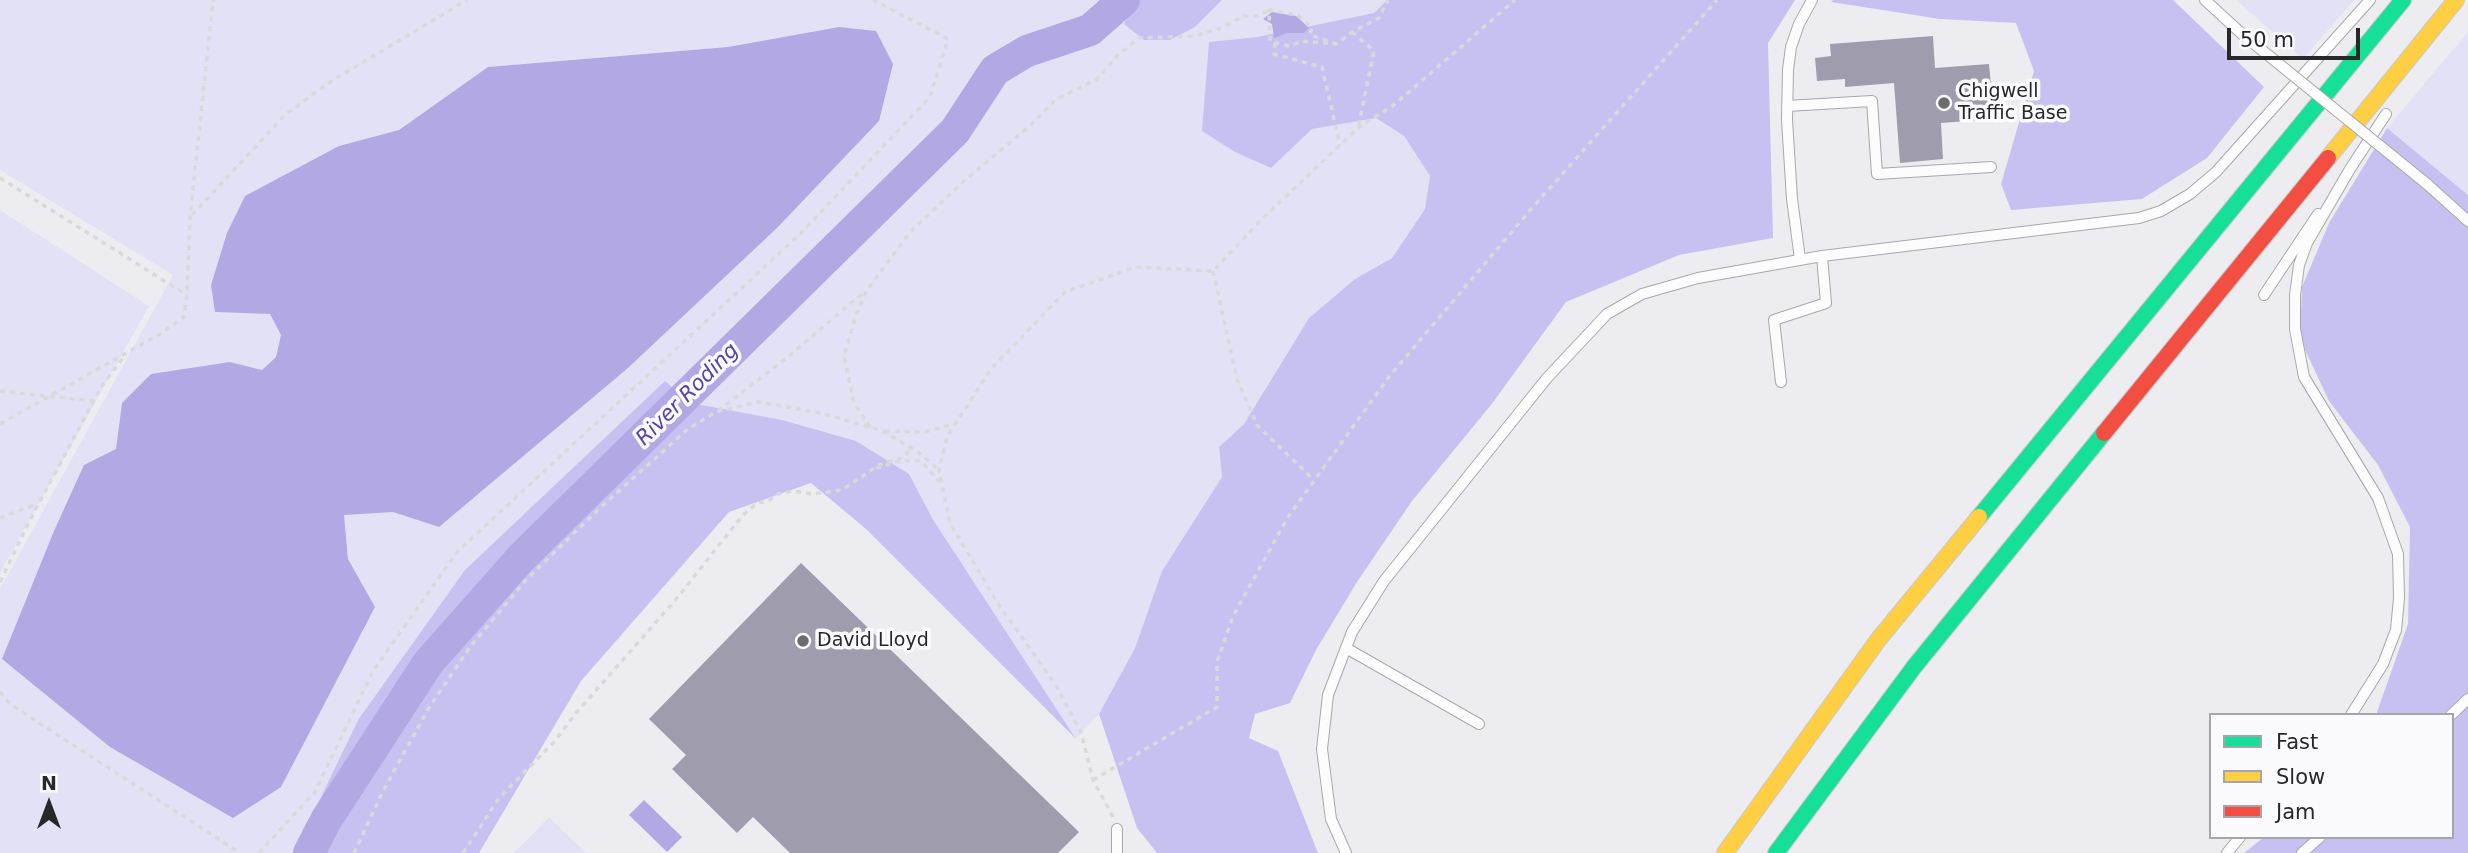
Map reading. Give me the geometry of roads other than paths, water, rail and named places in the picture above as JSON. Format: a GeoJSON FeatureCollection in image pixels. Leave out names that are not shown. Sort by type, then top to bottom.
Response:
{"type":"FeatureCollection","features":[{"type":"Feature","properties":{"kind":"highway"},"geometry":{"type":"LineString","coordinates":[[1724,853],[1878,640],[2403,0]]}},
{"type":"Feature","properties":{"kind":"highway"},"geometry":{"type":"LineString","coordinates":[[1776,853],[1914,667],[2456,0]]}},
{"type":"Feature","properties":{"kind":"lane"},"geometry":{"type":"LineString","coordinates":[[1800,259],[1792,199],[1787,106],[1788,70],[1791,47],[1812,0]]}},
{"type":"Feature","properties":{"kind":"lane"},"geometry":{"type":"LineString","coordinates":[[2205,0],[2242,34],[2427,184],[2468,221]]}},
{"type":"Feature","properties":{"kind":"lane"},"geometry":{"type":"LineString","coordinates":[[1346,853],[1331,819],[1322,749],[1328,695],[1352,632],[1384,581],[1547,378],[1608,314],[1642,294],[1698,278],[1800,259],[2112,222],[2161,211],[2190,194],[2216,172],[2370,0]]}},
{"type":"Feature","properties":{"kind":"lane"},"geometry":{"type":"LineString","coordinates":[[1787,106],[1872,101],[1877,174],[1991,167]]}},
{"type":"Feature","properties":{"kind":"lane"},"geometry":{"type":"LineString","coordinates":[[2264,295],[2303,233],[2394,105]]}},
{"type":"Feature","properties":{"kind":"lane"},"geometry":{"type":"LineString","coordinates":[[2350,169],[2308,243],[2299,265],[2295,295],[2295,330],[2304,377],[2378,498],[2398,554],[2399,598],[2396,630],[2383,664],[2359,695],[2352,713]]}},
{"type":"Feature","properties":{"kind":"lane"},"geometry":{"type":"LineString","coordinates":[[1781,382],[1774,320],[1826,303],[1822,256]]}},
{"type":"Feature","properties":{"kind":"lane"},"geometry":{"type":"LineString","coordinates":[[1346,648],[1479,724]]}},
{"type":"Feature","properties":{"kind":"lane"},"geometry":{"type":"LineString","coordinates":[[2453,713],[2468,699]]}},
{"type":"Feature","properties":{"kind":"lane"},"geometry":{"type":"LineString","coordinates":[[1117,829],[1117,853]]}},
{"type":"Feature","properties":{"kind":"lane"},"geometry":{"type":"LineString","coordinates":[[2227,853],[2238,839]]}},
{"type":"Feature","properties":{"kind":"lane"},"geometry":{"type":"LineString","coordinates":[[2302,853],[2318,839]]}},
{"type":"Feature","properties":{"kind":"waterway","name":"River Roding"},"geometry":{"type":"LineString","coordinates":[[309,853],[326,820],[428,663],[521,558],[955,131],[995,70],[1027,51],[1090,30],[1124,0]]}},
{"type":"Feature","properties":{"kind":"place","name":"Chigwell Traffic Base"},"geometry":{"type":"Point","coordinates":[1944,103]}},
{"type":"Feature","properties":{"kind":"place","name":"David Lloyd"},"geometry":{"type":"Point","coordinates":[803,641]}}]}
